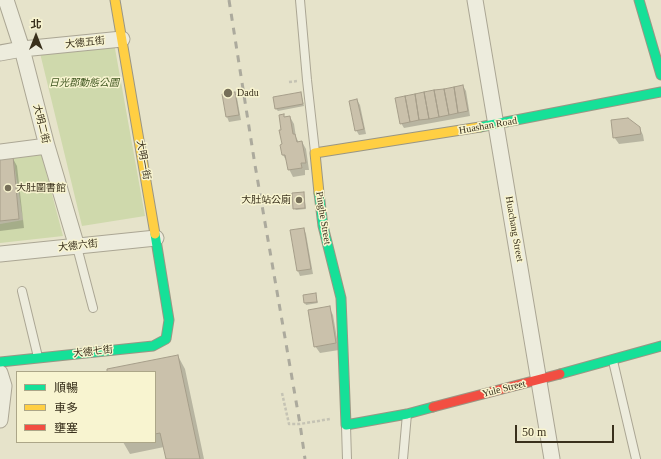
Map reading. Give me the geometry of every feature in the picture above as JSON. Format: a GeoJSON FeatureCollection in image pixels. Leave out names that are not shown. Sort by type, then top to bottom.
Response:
{"type":"FeatureCollection","features":[{"type":"Feature","properties":{"kind":"street","name":"大明二街"},"geometry":{"type":"LineString","coordinates":[[6,0],[22,49],[47,146],[77,247]]}},
{"type":"Feature","properties":{"kind":"street","name":"大明一街"},"geometry":{"type":"LineString","coordinates":[[116,0],[169,320]]}},
{"type":"Feature","properties":{"kind":"street","name":"Huachang Street"},"geometry":{"type":"LineString","coordinates":[[475,0],[552,459]]}},
{"type":"Feature","properties":{"kind":"street"},"geometry":{"type":"LineString","coordinates":[[639,0],[661,75]]}},
{"type":"Feature","properties":{"kind":"street","name":"大德五街"},"geometry":{"type":"LineString","coordinates":[[0,53],[22,49],[122,39]]}},
{"type":"Feature","properties":{"kind":"street","name":"Huashan Road"},"geometry":{"type":"LineString","coordinates":[[315,153],[496,125],[661,92]]}},
{"type":"Feature","properties":{"kind":"street"},"geometry":{"type":"LineString","coordinates":[[0,152],[47,146]]}},
{"type":"Feature","properties":{"kind":"street","name":"Pinghe Street"},"geometry":{"type":"LineString","coordinates":[[315,153],[323,226],[341,298],[346,421]]}},
{"type":"Feature","properties":{"kind":"street","name":"大德六街"},"geometry":{"type":"LineString","coordinates":[[0,254],[156,238]]}},
{"type":"Feature","properties":{"kind":"street","name":"大德七街"},"geometry":{"type":"LineString","coordinates":[[0,362],[153,346],[166,339],[169,320]]}},
{"type":"Feature","properties":{"kind":"street","name":"Yule Street"},"geometry":{"type":"LineString","coordinates":[[346,421],[407,414],[539,380],[661,346]]}},
{"type":"Feature","properties":{"kind":"street"},"geometry":{"type":"LineString","coordinates":[[0,373],[4,386],[0,420]]}},
{"type":"Feature","properties":{"kind":"lane","name":"Pinghe Street"},"geometry":{"type":"LineString","coordinates":[[300,0],[315,153]]}},
{"type":"Feature","properties":{"kind":"lane"},"geometry":{"type":"LineString","coordinates":[[77,247],[93,308]]}},
{"type":"Feature","properties":{"kind":"lane"},"geometry":{"type":"LineString","coordinates":[[22,291],[38,358]]}},
{"type":"Feature","properties":{"kind":"lane"},"geometry":{"type":"LineString","coordinates":[[613,360],[636,459]]}},
{"type":"Feature","properties":{"kind":"lane"},"geometry":{"type":"LineString","coordinates":[[403,459],[407,414]]}},
{"type":"Feature","properties":{"kind":"lane","name":"Pinghe Street"},"geometry":{"type":"LineString","coordinates":[[346,421],[348,459]]}},
{"type":"Feature","properties":{"kind":"path"},"geometry":{"type":"LineString","coordinates":[[282,393],[288,424],[346,421]]}},
{"type":"Feature","properties":{"kind":"green space","name":"日光郡動態公園"},"geometry":{"type":"Polygon","coordinates":[[[114,43],[145,216],[82,226],[40,53],[114,43]]]}},
{"type":"Feature","properties":{"kind":"green space"},"geometry":{"type":"Polygon","coordinates":[[[40,149],[63,236],[0,243],[0,224],[23,220],[13,156],[40,149]]]}},
{"type":"Feature","properties":{"kind":"building"},"geometry":{"type":"Polygon","coordinates":[[[463,85],[468,111],[458,113],[454,87],[463,85]]]}},
{"type":"Feature","properties":{"kind":"building"},"geometry":{"type":"Polygon","coordinates":[[[454,87],[458,113],[449,115],[444,89],[454,87]]]}},
{"type":"Feature","properties":{"kind":"building"},"geometry":{"type":"Polygon","coordinates":[[[444,89],[449,115],[439,117],[434,90],[444,89]]]}},
{"type":"Feature","properties":{"kind":"building"},"geometry":{"type":"Polygon","coordinates":[[[434,90],[439,117],[429,119],[424,92],[434,90]]]}},
{"type":"Feature","properties":{"kind":"building"},"geometry":{"type":"Polygon","coordinates":[[[235,92],[239,115],[226,117],[222,94],[235,92]]]}},
{"type":"Feature","properties":{"kind":"building"},"geometry":{"type":"Polygon","coordinates":[[[301,92],[303,104],[275,109],[273,97],[301,92]]]}},
{"type":"Feature","properties":{"kind":"building"},"geometry":{"type":"Polygon","coordinates":[[[424,92],[429,119],[419,120],[415,94],[424,92]]]}},
{"type":"Feature","properties":{"kind":"building"},"geometry":{"type":"Polygon","coordinates":[[[415,94],[419,120],[410,122],[405,96],[415,94]]]}},
{"type":"Feature","properties":{"kind":"building"},"geometry":{"type":"Polygon","coordinates":[[[405,96],[410,122],[400,124],[395,98],[405,96]]]}},
{"type":"Feature","properties":{"kind":"building"},"geometry":{"type":"Polygon","coordinates":[[[357,99],[364,129],[355,131],[349,101],[357,99]]]}},
{"type":"Feature","properties":{"kind":"building"},"geometry":{"type":"Polygon","coordinates":[[[284,114],[284,117],[290,116],[293,134],[295,134],[297,142],[302,141],[306,163],[301,163],[302,168],[288,170],[285,155],[282,155],[280,145],[282,144],[279,130],[281,130],[279,115],[284,114]]]}},
{"type":"Feature","properties":{"kind":"building"},"geometry":{"type":"Polygon","coordinates":[[[628,118],[640,127],[641,134],[613,138],[611,120],[628,118]]]}},
{"type":"Feature","properties":{"kind":"building","name":"大肚圖書館"},"geometry":{"type":"Polygon","coordinates":[[[13,156],[19,219],[0,221],[0,158],[13,156]]]}},
{"type":"Feature","properties":{"kind":"building","name":"大肚站公廁"},"geometry":{"type":"Polygon","coordinates":[[[304,192],[305,208],[293,209],[292,193],[304,192]]]}},
{"type":"Feature","properties":{"kind":"building"},"geometry":{"type":"Polygon","coordinates":[[[304,228],[311,269],[297,271],[290,230],[304,228]]]}},
{"type":"Feature","properties":{"kind":"building"},"geometry":{"type":"Polygon","coordinates":[[[316,293],[317,302],[304,303],[303,295],[316,293]]]}},
{"type":"Feature","properties":{"kind":"building"},"geometry":{"type":"Polygon","coordinates":[[[330,306],[336,343],[314,347],[308,310],[330,306]]]}},
{"type":"Feature","properties":{"kind":"building"},"geometry":{"type":"Polygon","coordinates":[[[178,355],[200,459],[166,459],[160,433],[156,434],[156,371],[107,371],[107,369],[178,355]]]}},
{"type":"Feature","properties":{"kind":"railway"},"geometry":{"type":"LineString","coordinates":[[229,0],[255,165],[305,459]]}},
{"type":"Feature","properties":{"kind":"traffic: fast"},"geometry":{"type":"LineString","coordinates":[[639,0],[661,75]]}},
{"type":"Feature","properties":{"kind":"traffic: fast"},"geometry":{"type":"LineString","coordinates":[[480,127],[661,92]]}},
{"type":"Feature","properties":{"kind":"traffic: fast"},"geometry":{"type":"LineString","coordinates":[[319,193],[323,226],[341,298],[346,425],[407,414],[433,407]]}},
{"type":"Feature","properties":{"kind":"traffic: fast"},"geometry":{"type":"LineString","coordinates":[[0,362],[153,346],[166,339],[169,320],[155,234]]}},
{"type":"Feature","properties":{"kind":"traffic: fast"},"geometry":{"type":"LineString","coordinates":[[560,374],[661,346]]}},
{"type":"Feature","properties":{"kind":"traffic: slow"},"geometry":{"type":"LineString","coordinates":[[115,0],[155,234]]}},
{"type":"Feature","properties":{"kind":"traffic: slow"},"geometry":{"type":"LineString","coordinates":[[319,193],[315,153],[480,127]]}},
{"type":"Feature","properties":{"kind":"traffic: jam"},"geometry":{"type":"LineString","coordinates":[[433,407],[560,374]]}},
{"type":"Feature","properties":{"kind":"place","name":"Dadu"},"geometry":{"type":"Point","coordinates":[228,93]}},
{"type":"Feature","properties":{"kind":"place","name":"大肚圖書館"},"geometry":{"type":"Point","coordinates":[8,188]}},
{"type":"Feature","properties":{"kind":"place","name":"大肚站公廁"},"geometry":{"type":"Point","coordinates":[299,200]}}]}
